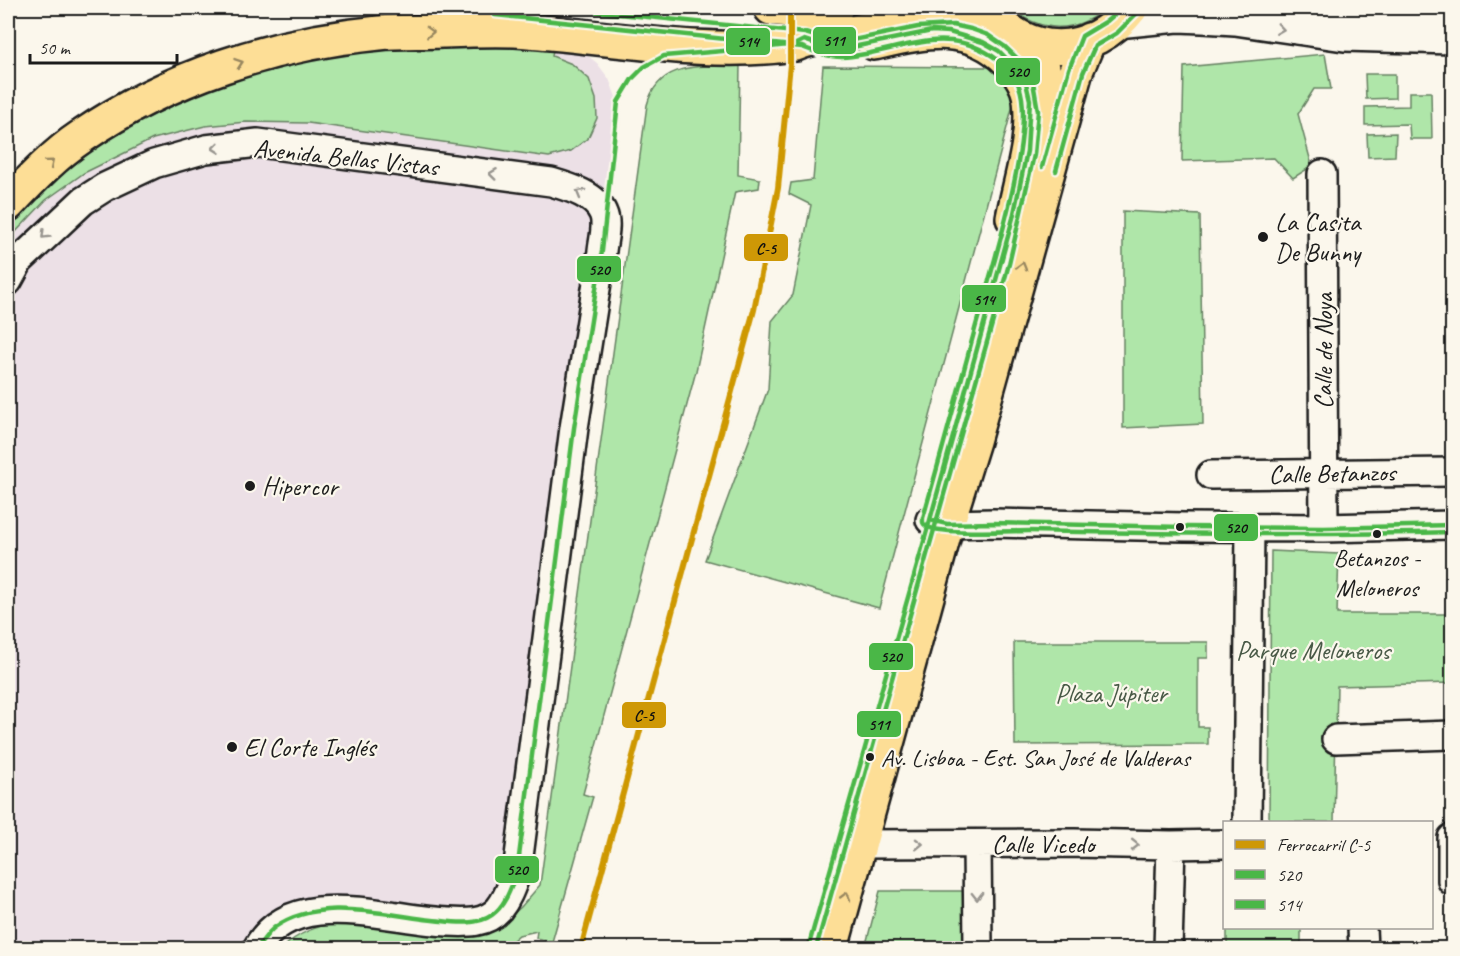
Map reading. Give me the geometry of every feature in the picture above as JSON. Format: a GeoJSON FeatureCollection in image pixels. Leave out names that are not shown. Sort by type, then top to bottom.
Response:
{"type":"FeatureCollection","features":[{"type":"Feature","properties":{"kind":"main road"},"geometry":{"type":"LineString","coordinates":[[496,8],[804,40],[825,47],[843,49],[932,31],[949,32],[983,42],[999,51],[1026,83],[1030,100],[1030,121],[1027,151],[1013,218],[861,844],[831,948]]}},
{"type":"Feature","properties":{"kind":"main road"},"geometry":{"type":"LineString","coordinates":[[771,8],[799,11],[836,8]]}},
{"type":"Feature","properties":{"kind":"main road"},"geometry":{"type":"LineString","coordinates":[[8,204],[36,175],[80,138],[134,104],[181,82],[262,55],[304,44],[379,33],[491,30],[732,49],[796,44],[804,40],[858,31],[930,13],[992,14],[1010,31],[1034,44],[1067,46],[1102,35],[1124,16]]}},
{"type":"Feature","properties":{"kind":"main road"},"geometry":{"type":"LineString","coordinates":[[808,948],[939,522],[978,424],[1076,71],[1089,40]]}},
{"type":"Feature","properties":{"kind":"main road"},"geometry":{"type":"LineString","coordinates":[[1013,218],[1040,133],[1046,98],[1044,64],[1034,44]]}},
{"type":"Feature","properties":{"kind":"street"},"geometry":{"type":"LineString","coordinates":[[1283,8],[1326,13],[1452,18]]}},
{"type":"Feature","properties":{"kind":"street"},"geometry":{"type":"LineString","coordinates":[[1124,16],[1235,21],[1344,37],[1452,40]]}},
{"type":"Feature","properties":{"kind":"street","name":"Avenida Bellas Vistas"},"geometry":{"type":"LineString","coordinates":[[8,281],[19,261],[83,201],[105,187],[154,164],[206,149],[258,143],[551,182],[569,187],[597,204],[604,213],[602,251],[574,428],[517,872],[510,892],[498,910],[485,919],[470,923],[437,922],[328,909],[308,912],[278,925],[264,936],[257,948]]}},
{"type":"Feature","properties":{"kind":"street","name":"Calle de Noya"},"geometry":{"type":"LineString","coordinates":[[1322,174],[1324,528]]}},
{"type":"Feature","properties":{"kind":"street","name":"Calle Betanzos"},"geometry":{"type":"LineString","coordinates":[[1211,475],[1452,472]]}},
{"type":"Feature","properties":{"kind":"street","name":"Calle Betanzos"},"geometry":{"type":"LineString","coordinates":[[939,522],[1324,528],[1452,525]]}},
{"type":"Feature","properties":{"kind":"street"},"geometry":{"type":"LineString","coordinates":[[1248,821],[1250,527]]}},
{"type":"Feature","properties":{"kind":"street"},"geometry":{"type":"LineString","coordinates":[[1336,739],[1452,735]]}},
{"type":"Feature","properties":{"kind":"street"},"geometry":{"type":"LineString","coordinates":[[1445,838],[1452,881]]}},
{"type":"Feature","properties":{"kind":"street","name":"Calle Vicedo"},"geometry":{"type":"LineString","coordinates":[[861,844],[1223,844]]}},
{"type":"Feature","properties":{"kind":"street"},"geometry":{"type":"LineString","coordinates":[[977,844],[978,948]]}},
{"type":"Feature","properties":{"kind":"street"},"geometry":{"type":"LineString","coordinates":[[1168,948],[1171,845]]}},
{"type":"Feature","properties":{"kind":"street"},"geometry":{"type":"LineString","coordinates":[[1362,929],[1363,948]]}},
{"type":"Feature","properties":{"kind":"shaded area"},"geometry":{"type":"Polygon","coordinates":[[[571,43],[597,63],[609,79],[618,102],[608,202],[498,910],[329,909],[257,948],[8,948],[8,204],[181,82],[571,43]]]}},
{"type":"Feature","properties":{"kind":"green space"},"geometry":{"type":"Polygon","coordinates":[[[1009,8],[1106,8],[1082,23],[1058,27],[1033,22],[1009,8]]]}},
{"type":"Feature","properties":{"kind":"green space"},"geometry":{"type":"Polygon","coordinates":[[[554,44],[552,56],[572,64],[589,79],[596,99],[597,118],[588,138],[571,151],[549,157],[308,123],[246,122],[205,126],[153,139],[84,173],[46,200],[8,240],[7,228],[17,215],[48,186],[98,146],[152,114],[218,85],[289,63],[360,49],[414,45],[554,44]]]}},
{"type":"Feature","properties":{"kind":"green space"},"geometry":{"type":"Polygon","coordinates":[[[1325,54],[1331,89],[1314,89],[1298,114],[1312,166],[1293,178],[1274,158],[1182,161],[1184,67],[1325,54]]]}},
{"type":"Feature","properties":{"kind":"green space"},"geometry":{"type":"Polygon","coordinates":[[[740,65],[738,175],[760,179],[759,188],[735,192],[696,371],[583,794],[593,797],[552,942],[536,938],[537,931],[519,935],[504,948],[283,948],[302,934],[340,921],[501,924],[521,907],[540,885],[647,105],[653,90],[661,80],[672,73],[697,67],[740,65]]]}},
{"type":"Feature","properties":{"kind":"green space"},"geometry":{"type":"Polygon","coordinates":[[[823,66],[991,67],[1008,81],[1014,101],[879,608],[705,560],[768,389],[772,321],[793,295],[811,205],[789,194],[791,183],[813,180],[823,66]]]}},
{"type":"Feature","properties":{"kind":"green space"},"geometry":{"type":"Polygon","coordinates":[[[1365,74],[1395,74],[1395,98],[1366,99],[1365,74]]]}},
{"type":"Feature","properties":{"kind":"green space"},"geometry":{"type":"Polygon","coordinates":[[[1409,92],[1431,92],[1432,139],[1410,139],[1409,124],[1365,125],[1365,107],[1409,106],[1409,92]]]}},
{"type":"Feature","properties":{"kind":"green space"},"geometry":{"type":"Polygon","coordinates":[[[1396,133],[1395,156],[1368,157],[1367,134],[1396,133]]]}},
{"type":"Feature","properties":{"kind":"green space"},"geometry":{"type":"Polygon","coordinates":[[[1123,211],[1200,215],[1203,424],[1123,428],[1123,211]]]}},
{"type":"Feature","properties":{"kind":"green space","name":"Parque Meloneros"},"geometry":{"type":"Polygon","coordinates":[[[1271,551],[1339,554],[1337,614],[1452,614],[1452,683],[1337,686],[1334,821],[1269,821],[1271,551]]]}},
{"type":"Feature","properties":{"kind":"green space","name":"Plaza Júpiter"},"geometry":{"type":"Polygon","coordinates":[[[1014,642],[1208,642],[1208,658],[1198,658],[1198,727],[1208,727],[1208,744],[1015,745],[1014,642]]]}},
{"type":"Feature","properties":{"kind":"green space"},"geometry":{"type":"Polygon","coordinates":[[[880,891],[969,891],[969,948],[865,948],[880,891]]]}},
{"type":"Feature","properties":{"kind":"green space"},"geometry":{"type":"Polygon","coordinates":[[[1227,929],[1301,929],[1301,948],[1227,948],[1227,929]]]}},
{"type":"Feature","properties":{"kind":"rail line","name":"C-5"},"geometry":{"type":"LineString","coordinates":[[581,948],[754,310],[778,188],[790,64],[790,8]]}},
{"type":"Feature","properties":{"kind":"transit line","name":"511"},"geometry":{"type":"LineString","coordinates":[[559,8],[805,33],[843,42],[918,27],[953,25],[988,35],[1004,46],[1020,61],[1033,82],[1038,111],[1034,155],[1009,264],[816,948]]}},
{"type":"Feature","properties":{"kind":"transit line","name":"511"},"geometry":{"type":"LineString","coordinates":[[1042,167],[1069,69],[1082,36],[1107,21],[1122,8]]}},
{"type":"Feature","properties":{"kind":"transit line","name":"514"},"geometry":{"type":"LineString","coordinates":[[1056,171],[1083,73],[1095,46],[1117,33],[1137,13]]}},
{"type":"Feature","properties":{"kind":"transit line","name":"514"},"geometry":{"type":"LineString","coordinates":[[495,15],[802,47],[837,57],[860,55],[929,41],[946,41],[963,43],[980,49],[992,55],[1008,69],[1019,86],[1023,108],[1017,170],[1000,242],[923,518],[926,526],[944,531],[975,532],[1188,534],[1452,532]]}},
{"type":"Feature","properties":{"kind":"transit line","name":"520"},"geometry":{"type":"LineString","coordinates":[[257,948],[275,927],[294,917],[314,912],[357,910],[455,922],[481,920],[497,911],[510,890],[517,872],[574,428],[602,251],[618,102],[632,79],[644,67],[664,56],[770,47],[796,44],[804,40],[825,47],[843,49],[932,31],[949,32],[983,42],[999,51],[1026,83],[1030,100],[1027,151],[1013,218],[808,948]]}},
{"type":"Feature","properties":{"kind":"transit line","name":"520"},"geometry":{"type":"LineString","coordinates":[[930,520],[947,524],[1184,527],[1324,528],[1452,525]]}},
{"type":"Feature","properties":{"kind":"place","name":"La Casita De Bunny"},"geometry":{"type":"Point","coordinates":[1263,237]}},
{"type":"Feature","properties":{"kind":"place","name":"Hipercor"},"geometry":{"type":"Point","coordinates":[250,486]}},
{"type":"Feature","properties":{"kind":"place","name":"Betanzos - Meloneros"},"geometry":{"type":"Point","coordinates":[1377,534]}},
{"type":"Feature","properties":{"kind":"place","name":"El Corte Inglés"},"geometry":{"type":"Point","coordinates":[232,747]}},
{"type":"Feature","properties":{"kind":"place","name":"Av. Lisboa - Est. San José de Valderas"},"geometry":{"type":"Point","coordinates":[870,757]}}]}
